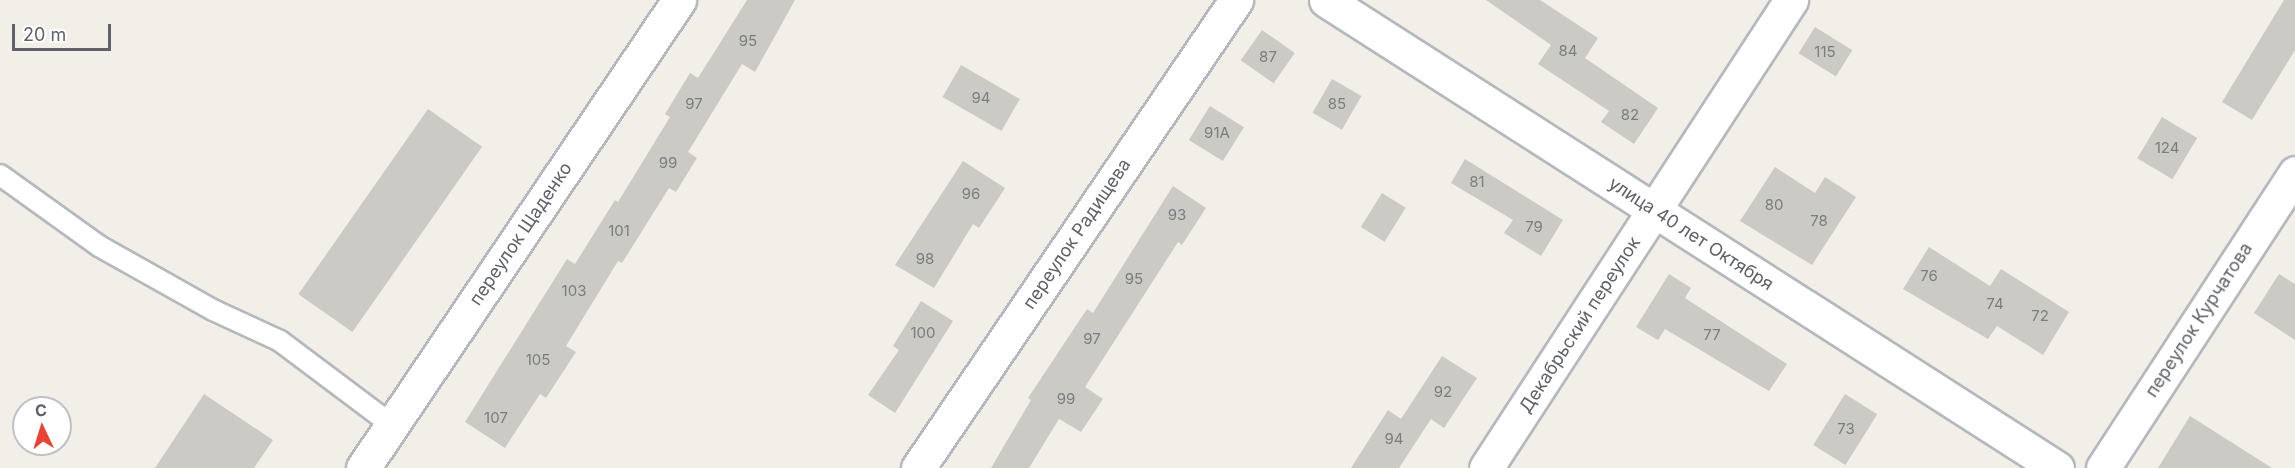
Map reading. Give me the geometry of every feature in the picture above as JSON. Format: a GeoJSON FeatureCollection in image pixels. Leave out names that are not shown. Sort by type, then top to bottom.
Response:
{"type":"FeatureCollection","features":[{"type":"Feature","properties":{"kind":"street","name":"переулок Щаденко"},"geometry":{"type":"LineString","coordinates":[[363,468],[679,0]]}},
{"type":"Feature","properties":{"kind":"street","name":"переулок Радищева"},"geometry":{"type":"LineString","coordinates":[[918,468],[1236,0]]}},
{"type":"Feature","properties":{"kind":"street","name":"улица 40 лет Октября"},"geometry":{"type":"LineString","coordinates":[[1326,0],[2057,468]]}},
{"type":"Feature","properties":{"kind":"street","name":"Декабрьский переулок"},"geometry":{"type":"LineString","coordinates":[[1486,468],[1791,0]]}},
{"type":"Feature","properties":{"kind":"street","name":"переулок Курчатова"},"geometry":{"type":"LineString","coordinates":[[2103,468],[2295,173]]}},
{"type":"Feature","properties":{"kind":"lane"},"geometry":{"type":"LineString","coordinates":[[0,174],[99,246],[213,310],[280,341],[392,425]]}},
{"type":"Feature","properties":{"kind":"building"},"geometry":{"type":"Polygon","coordinates":[[[747,0],[795,0],[755,72],[742,64],[688,152],[697,158],[676,192],[669,188],[622,263],[618,261],[566,346],[576,352],[546,398],[540,394],[505,448],[465,422],[567,259],[575,264],[615,200],[618,202],[670,117],[665,114],[690,73],[698,78],[747,0]]]}},
{"type":"Feature","properties":{"kind":"building"},"geometry":{"type":"Polygon","coordinates":[[[1486,0],[1540,0],[1598,38],[1585,58],[1658,108],[1634,144],[1601,122],[1609,111],[1538,64],[1551,45],[1486,0]]]}},
{"type":"Feature","properties":{"kind":"building"},"geometry":{"type":"Polygon","coordinates":[[[2284,0],[2295,0],[2295,50],[2252,120],[2222,102],[2284,0]]]}},
{"type":"Feature","properties":{"kind":"building"},"geometry":{"type":"Polygon","coordinates":[[[1815,27],[1852,50],[1836,77],[1799,53],[1815,27]]]}},
{"type":"Feature","properties":{"kind":"building"},"geometry":{"type":"Polygon","coordinates":[[[1262,30],[1295,53],[1274,83],[1241,60],[1262,30]]]}},
{"type":"Feature","properties":{"kind":"building"},"geometry":{"type":"Polygon","coordinates":[[[961,65],[1020,99],[1001,131],[942,97],[961,65]]]}},
{"type":"Feature","properties":{"kind":"building"},"geometry":{"type":"Polygon","coordinates":[[[1332,79],[1361,96],[1342,130],[1312,113],[1332,79]]]}},
{"type":"Feature","properties":{"kind":"building"},"geometry":{"type":"Polygon","coordinates":[[[1210,106],[1244,127],[1223,161],[1189,140],[1210,106]]]}},
{"type":"Feature","properties":{"kind":"building"},"geometry":{"type":"Polygon","coordinates":[[[428,109],[482,147],[352,332],[298,294],[428,109]]]}},
{"type":"Feature","properties":{"kind":"building"},"geometry":{"type":"Polygon","coordinates":[[[2162,117],[2197,138],[2172,179],[2137,158],[2162,117]]]}},
{"type":"Feature","properties":{"kind":"building"},"geometry":{"type":"Polygon","coordinates":[[[1465,159],[1563,220],[1541,256],[1504,233],[1513,220],[1451,183],[1465,159]]]}},
{"type":"Feature","properties":{"kind":"building"},"geometry":{"type":"Polygon","coordinates":[[[963,161],[1005,188],[979,228],[973,224],[934,288],[895,265],[963,161]]]}},
{"type":"Feature","properties":{"kind":"building"},"geometry":{"type":"Polygon","coordinates":[[[1775,167],[1815,193],[1825,177],[1856,197],[1812,265],[1740,221],[1775,167]]]}},
{"type":"Feature","properties":{"kind":"building"},"geometry":{"type":"Polygon","coordinates":[[[1173,186],[1206,208],[1182,245],[1178,242],[1085,387],[1103,399],[1081,432],[1059,419],[1029,468],[991,468],[1031,400],[1028,398],[1087,309],[1093,313],[1173,186]]]}},
{"type":"Feature","properties":{"kind":"building"},"geometry":{"type":"Polygon","coordinates":[[[1382,193],[1406,208],[1385,242],[1361,227],[1382,193]]]}},
{"type":"Feature","properties":{"kind":"building"},"geometry":{"type":"Polygon","coordinates":[[[1929,247],[1990,286],[2001,269],[2069,312],[2043,355],[1997,326],[1988,339],[1903,289],[1929,247]]]}},
{"type":"Feature","properties":{"kind":"building"},"geometry":{"type":"Polygon","coordinates":[[[1669,274],[1691,288],[1685,298],[1787,364],[1769,391],[1665,329],[1658,340],[1636,327],[1669,274]]]}},
{"type":"Feature","properties":{"kind":"building"},"geometry":{"type":"Polygon","coordinates":[[[2279,274],[2295,284],[2295,340],[2254,313],[2279,274]]]}},
{"type":"Feature","properties":{"kind":"building"},"geometry":{"type":"Polygon","coordinates":[[[921,301],[953,321],[895,413],[868,395],[899,350],[893,346],[921,301]]]}},
{"type":"Feature","properties":{"kind":"building"},"geometry":{"type":"Polygon","coordinates":[[[1442,356],[1477,378],[1444,428],[1431,419],[1399,468],[1351,468],[1388,410],[1401,419],[1442,356]]]}},
{"type":"Feature","properties":{"kind":"building"},"geometry":{"type":"Polygon","coordinates":[[[204,394],[273,440],[254,468],[155,468],[204,394]]]}},
{"type":"Feature","properties":{"kind":"building"},"geometry":{"type":"Polygon","coordinates":[[[1845,394],[1877,414],[1845,465],[1813,445],[1845,394]]]}},
{"type":"Feature","properties":{"kind":"building"},"geometry":{"type":"Polygon","coordinates":[[[2190,416],[2272,468],[2158,468],[2190,416]]]}}]}
